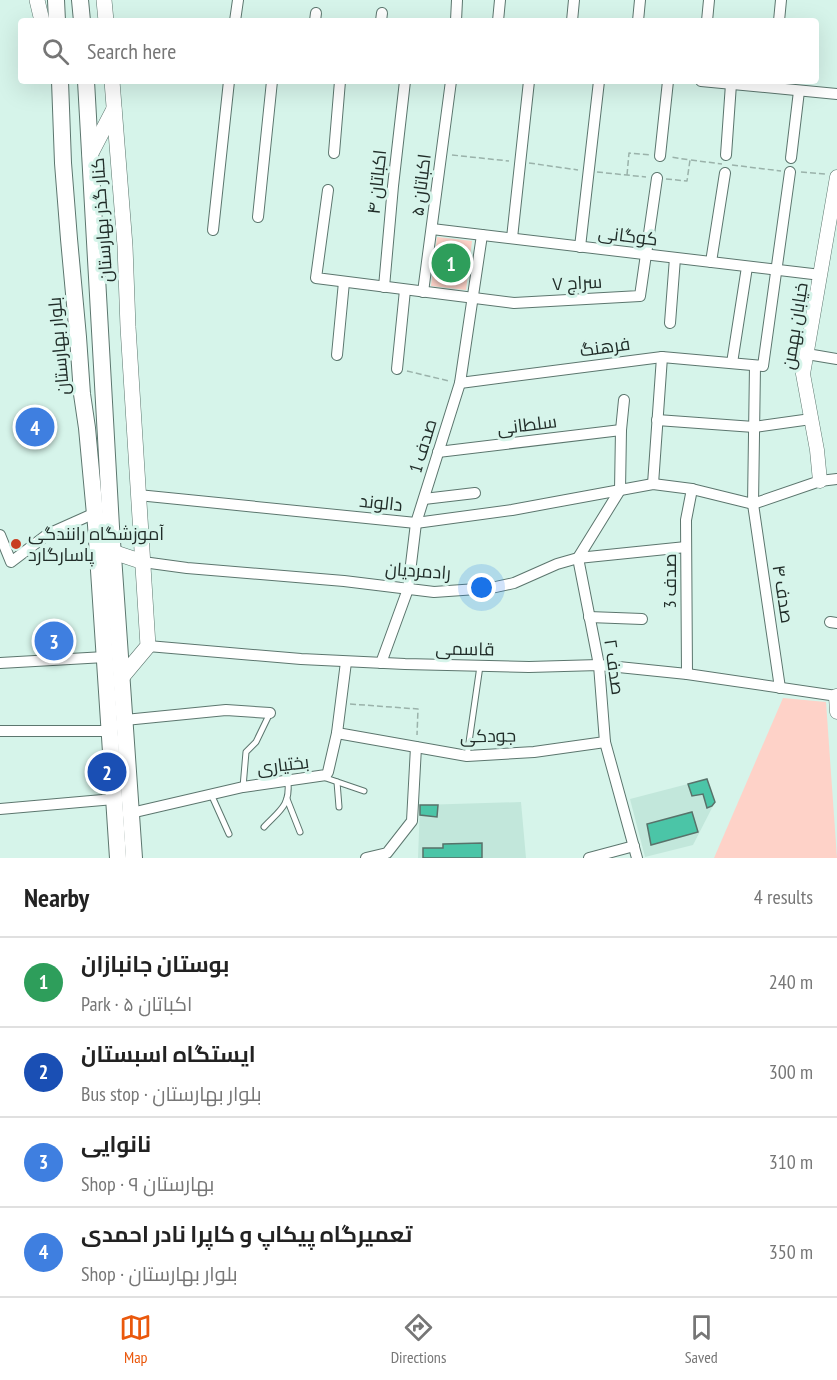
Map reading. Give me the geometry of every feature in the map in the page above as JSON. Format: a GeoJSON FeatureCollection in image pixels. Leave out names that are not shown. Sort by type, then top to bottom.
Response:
{"type":"FeatureCollection","features":[{"type":"Feature","properties":{"kind":"main road"},"geometry":{"type":"LineString","coordinates":[[37,0],[41,18]]}},
{"type":"Feature","properties":{"kind":"main road"},"geometry":{"type":"LineString","coordinates":[[56,0],[57,18]]}},
{"type":"Feature","properties":{"kind":"main road"},"geometry":{"type":"LineString","coordinates":[[80,0],[81,18]]}},
{"type":"Feature","properties":{"kind":"main road"},"geometry":{"type":"LineString","coordinates":[[104,0],[106,18]]}},
{"type":"Feature","properties":{"kind":"main road","name":"بلوار بهارستان"},"geometry":{"type":"LineString","coordinates":[[60,84],[63,163],[82,394],[95,513],[118,858]]}},
{"type":"Feature","properties":{"kind":"main road"},"geometry":{"type":"LineString","coordinates":[[86,84],[113,552],[134,858]]}},
{"type":"Feature","properties":{"kind":"main road","name":"کنار گذر بهارستان"},"geometry":{"type":"LineString","coordinates":[[111,84],[125,246],[148,646]]}},
{"type":"Feature","properties":{"kind":"main road"},"geometry":{"type":"LineString","coordinates":[[90,155],[114,109]]}},
{"type":"Feature","properties":{"kind":"main road"},"geometry":{"type":"LineString","coordinates":[[78,337],[87,353],[91,355],[97,350],[100,334]]}},
{"type":"Feature","properties":{"kind":"main road"},"geometry":{"type":"LineString","coordinates":[[82,394],[87,379],[94,375],[98,377],[104,393]]}},
{"type":"Feature","properties":{"kind":"main road"},"geometry":{"type":"LineString","coordinates":[[113,552],[143,562]]}},
{"type":"Feature","properties":{"kind":"main road"},"geometry":{"type":"LineString","coordinates":[[122,677],[148,646]]}},
{"type":"Feature","properties":{"kind":"street"},"geometry":{"type":"LineString","coordinates":[[235,18],[238,0]]}},
{"type":"Feature","properties":{"kind":"street"},"geometry":{"type":"LineString","coordinates":[[456,18],[457,0]]}},
{"type":"Feature","properties":{"kind":"street"},"geometry":{"type":"LineString","coordinates":[[498,18],[500,0]]}},
{"type":"Feature","properties":{"kind":"street"},"geometry":{"type":"LineString","coordinates":[[572,18],[574,0]]}},
{"type":"Feature","properties":{"kind":"street"},"geometry":{"type":"LineString","coordinates":[[638,18],[640,0]]}},
{"type":"Feature","properties":{"kind":"street"},"geometry":{"type":"LineString","coordinates":[[707,18],[709,0]]}},
{"type":"Feature","properties":{"kind":"street"},"geometry":{"type":"LineString","coordinates":[[779,18],[781,0]]}},
{"type":"Feature","properties":{"kind":"street"},"geometry":{"type":"LineString","coordinates":[[213,230],[229,84]]}},
{"type":"Feature","properties":{"kind":"street"},"geometry":{"type":"LineString","coordinates":[[258,217],[272,84]]}},
{"type":"Feature","properties":{"kind":"street"},"geometry":{"type":"LineString","coordinates":[[334,153],[339,84]]}},
{"type":"Feature","properties":{"kind":"street","name":"اکباتان ۴"},"geometry":{"type":"LineString","coordinates":[[384,287],[405,84]]}},
{"type":"Feature","properties":{"kind":"street","name":"اکباتان ۵"},"geometry":{"type":"LineString","coordinates":[[423,292],[451,84]]}},
{"type":"Feature","properties":{"kind":"street"},"geometry":{"type":"LineString","coordinates":[[512,238],[529,84]]}},
{"type":"Feature","properties":{"kind":"street"},"geometry":{"type":"LineString","coordinates":[[580,246],[599,84]]}},
{"type":"Feature","properties":{"kind":"street"},"geometry":{"type":"LineString","coordinates":[[660,156],[668,84]]}},
{"type":"Feature","properties":{"kind":"street"},"geometry":{"type":"LineString","coordinates":[[726,155],[731,84],[771,84],[799,91],[837,94]]}},
{"type":"Feature","properties":{"kind":"street"},"geometry":{"type":"LineString","coordinates":[[791,158],[799,91]]}},
{"type":"Feature","properties":{"kind":"street"},"geometry":{"type":"LineString","coordinates":[[755,366],[763,366],[790,172]]}},
{"type":"Feature","properties":{"kind":"street"},"geometry":{"type":"LineString","coordinates":[[711,262],[725,173]]}},
{"type":"Feature","properties":{"kind":"street","name":"خیابان بهمن"},"geometry":{"type":"LineString","coordinates":[[820,481],[817,450],[803,374],[820,275],[831,176]]}},
{"type":"Feature","properties":{"kind":"street"},"geometry":{"type":"LineString","coordinates":[[646,255],[657,178]]}},
{"type":"Feature","properties":{"kind":"street"},"geometry":{"type":"LineString","coordinates":[[328,190],[316,278],[473,298]]}},
{"type":"Feature","properties":{"kind":"street","name":"کوگانی"},"geometry":{"type":"LineString","coordinates":[[432,229],[820,275]]}},
{"type":"Feature","properties":{"kind":"street","name":"صدف 1"},"geometry":{"type":"LineString","coordinates":[[381,663],[408,589],[416,523],[460,384],[482,235]]}},
{"type":"Feature","properties":{"kind":"street","name":"سراج ۷"},"geometry":{"type":"LineString","coordinates":[[473,298],[514,303],[640,296],[646,255]]}},
{"type":"Feature","properties":{"kind":"street"},"geometry":{"type":"LineString","coordinates":[[670,322],[675,258]]}},
{"type":"Feature","properties":{"kind":"street"},"geometry":{"type":"LineString","coordinates":[[732,363],[747,267]]}},
{"type":"Feature","properties":{"kind":"street"},"geometry":{"type":"LineString","coordinates":[[337,355],[344,282]]}},
{"type":"Feature","properties":{"kind":"street"},"geometry":{"type":"LineString","coordinates":[[397,369],[405,290]]}},
{"type":"Feature","properties":{"kind":"street"},"geometry":{"type":"LineString","coordinates":[[807,354],[837,359]]}},
{"type":"Feature","properties":{"kind":"street"},"geometry":{"type":"LineString","coordinates":[[653,484],[662,357]]}},
{"type":"Feature","properties":{"kind":"street","name":"فرهنگ"},"geometry":{"type":"LineString","coordinates":[[460,384],[662,357],[755,366]]}},
{"type":"Feature","properties":{"kind":"street","name":"صدف ۴"},"geometry":{"type":"LineString","coordinates":[[755,366],[753,504],[780,688]]}},
{"type":"Feature","properties":{"kind":"street"},"geometry":{"type":"LineString","coordinates":[[578,558],[620,490],[624,400]]}},
{"type":"Feature","properties":{"kind":"street"},"geometry":{"type":"LineString","coordinates":[[657,420],[754,427],[811,419]]}},
{"type":"Feature","properties":{"kind":"street","name":"سلطانی"},"geometry":{"type":"LineString","coordinates":[[438,453],[621,430]]}},
{"type":"Feature","properties":{"kind":"street"},"geometry":{"type":"LineString","coordinates":[[753,504],[820,481],[837,479]]}},
{"type":"Feature","properties":{"kind":"street","name":"دالوند"},"geometry":{"type":"LineString","coordinates":[[138,495],[416,523],[512,510],[653,484],[692,489],[753,504]]}},
{"type":"Feature","properties":{"kind":"street","name":"صدف 3"},"geometry":{"type":"LineString","coordinates":[[687,674],[686,520],[692,489]]}},
{"type":"Feature","properties":{"kind":"street"},"geometry":{"type":"LineString","coordinates":[[424,499],[476,493]]}},
{"type":"Feature","properties":{"kind":"street"},"geometry":{"type":"LineString","coordinates":[[0,535],[11,562],[48,534],[95,513]]}},
{"type":"Feature","properties":{"kind":"street","name":"رادمردیان"},"geometry":{"type":"LineString","coordinates":[[143,562],[434,592],[491,588],[514,583],[557,564],[578,558],[686,547]]}},
{"type":"Feature","properties":{"kind":"street","name":"صدف ۲"},"geometry":{"type":"LineString","coordinates":[[578,558],[599,665],[605,742],[637,858]]}},
{"type":"Feature","properties":{"kind":"street"},"geometry":{"type":"LineString","coordinates":[[589,617],[642,619]]}},
{"type":"Feature","properties":{"kind":"street","name":"قاسمی"},"geometry":{"type":"LineString","coordinates":[[148,646],[346,662],[529,667],[599,665],[687,674],[836,696]]}},
{"type":"Feature","properties":{"kind":"street"},"geometry":{"type":"LineString","coordinates":[[0,663],[105,657]]}},
{"type":"Feature","properties":{"kind":"street","name":"بختیاری"},"geometry":{"type":"LineString","coordinates":[[131,813],[243,787],[326,775],[337,733],[346,662]]}},
{"type":"Feature","properties":{"kind":"street"},"geometry":{"type":"LineString","coordinates":[[836,696],[837,712]]}},
{"type":"Feature","properties":{"kind":"street"},"geometry":{"type":"LineString","coordinates":[[125,720],[226,710],[270,713]]}},
{"type":"Feature","properties":{"kind":"street"},"geometry":{"type":"LineString","coordinates":[[0,731],[110,731]]}},
{"type":"Feature","properties":{"kind":"street","name":"جودکی"},"geometry":{"type":"LineString","coordinates":[[337,733],[467,756],[534,752],[605,742]]}},
{"type":"Feature","properties":{"kind":"street"},"geometry":{"type":"LineString","coordinates":[[366,858],[387,853],[412,821],[416,747]]}},
{"type":"Feature","properties":{"kind":"street"},"geometry":{"type":"LineString","coordinates":[[0,809],[114,799]]}},
{"type":"Feature","properties":{"kind":"street"},"geometry":{"type":"LineString","coordinates":[[589,858],[634,846]]}},
{"type":"Feature","properties":{"kind":"lane"},"geometry":{"type":"LineString","coordinates":[[467,756],[480,666]]}},
{"type":"Feature","properties":{"kind":"lane"},"geometry":{"type":"LineString","coordinates":[[243,787],[246,752],[256,742],[270,713]]}},
{"type":"Feature","properties":{"kind":"lane"},"geometry":{"type":"LineString","coordinates":[[323,777],[364,791]]}},
{"type":"Feature","properties":{"kind":"lane"},"geometry":{"type":"LineString","coordinates":[[264,827],[285,805],[289,794],[288,782]]}},
{"type":"Feature","properties":{"kind":"lane"},"geometry":{"type":"LineString","coordinates":[[336,782],[339,807]]}},
{"type":"Feature","properties":{"kind":"lane"},"geometry":{"type":"LineString","coordinates":[[211,794],[229,834]]}},
{"type":"Feature","properties":{"kind":"lane"},"geometry":{"type":"LineString","coordinates":[[287,799],[300,832]]}},
{"type":"Feature","properties":{"kind":"path"},"geometry":{"type":"LineString","coordinates":[[690,160],[831,176]]}},
{"type":"Feature","properties":{"kind":"path"},"geometry":{"type":"LineString","coordinates":[[451,296],[459,232]]}},
{"type":"Feature","properties":{"kind":"path"},"geometry":{"type":"LineString","coordinates":[[427,262],[477,269]]}},
{"type":"Feature","properties":{"kind":"path"},"geometry":{"type":"LineString","coordinates":[[397,369],[460,384]]}},
{"type":"Feature","properties":{"kind":"path"},"geometry":{"type":"LineString","coordinates":[[340,703],[418,709],[416,747]]}},
{"type":"Feature","properties":{"kind":"shaded area"},"geometry":{"type":"Polygon","coordinates":[[[437,237],[472,241],[466,290],[431,286],[437,237]]]}},
{"type":"Feature","properties":{"kind":"shaded area"},"geometry":{"type":"Polygon","coordinates":[[[783,698],[826,702],[837,858],[714,858],[783,698]]]}},
{"type":"Feature","properties":{"kind":"shaded area"},"geometry":{"type":"Polygon","coordinates":[[[707,779],[715,802],[693,845],[645,857],[630,799],[707,779]]]}},
{"type":"Feature","properties":{"kind":"shaded area"},"geometry":{"type":"Polygon","coordinates":[[[521,802],[526,858],[418,858],[420,805],[521,802]]]}},
{"type":"Feature","properties":{"kind":"building"},"geometry":{"type":"Polygon","coordinates":[[[707,779],[715,802],[707,808],[703,794],[692,796],[688,784],[707,779]]]}},
{"type":"Feature","properties":{"kind":"building"},"geometry":{"type":"Polygon","coordinates":[[[420,805],[438,805],[437,817],[420,815],[420,805]]]}},
{"type":"Feature","properties":{"kind":"building"},"geometry":{"type":"Polygon","coordinates":[[[692,812],[698,832],[651,845],[647,824],[692,812]]]}},
{"type":"Feature","properties":{"kind":"building"},"geometry":{"type":"Polygon","coordinates":[[[482,843],[482,858],[423,858],[423,848],[443,848],[443,844],[482,843]]]}},
{"type":"Feature","properties":{"kind":"place","name":"بوستان جانبازان"},"geometry":{"type":"Point","coordinates":[451,263]}},
{"type":"Feature","properties":{"kind":"place","name":"تعمیرگاه پیکاپ و کاپرا نادر احمدی"},"geometry":{"type":"Point","coordinates":[35,427]}},
{"type":"Feature","properties":{"kind":"place","name":"آموزشگاه رانندگی پاسارگارد"},"geometry":{"type":"Point","coordinates":[16,544]}},
{"type":"Feature","properties":{"kind":"place","name":"نانوایی"},"geometry":{"type":"Point","coordinates":[54,641]}},
{"type":"Feature","properties":{"kind":"place","name":"ایستگاه اسبستان"},"geometry":{"type":"Point","coordinates":[107,772]}}]}
